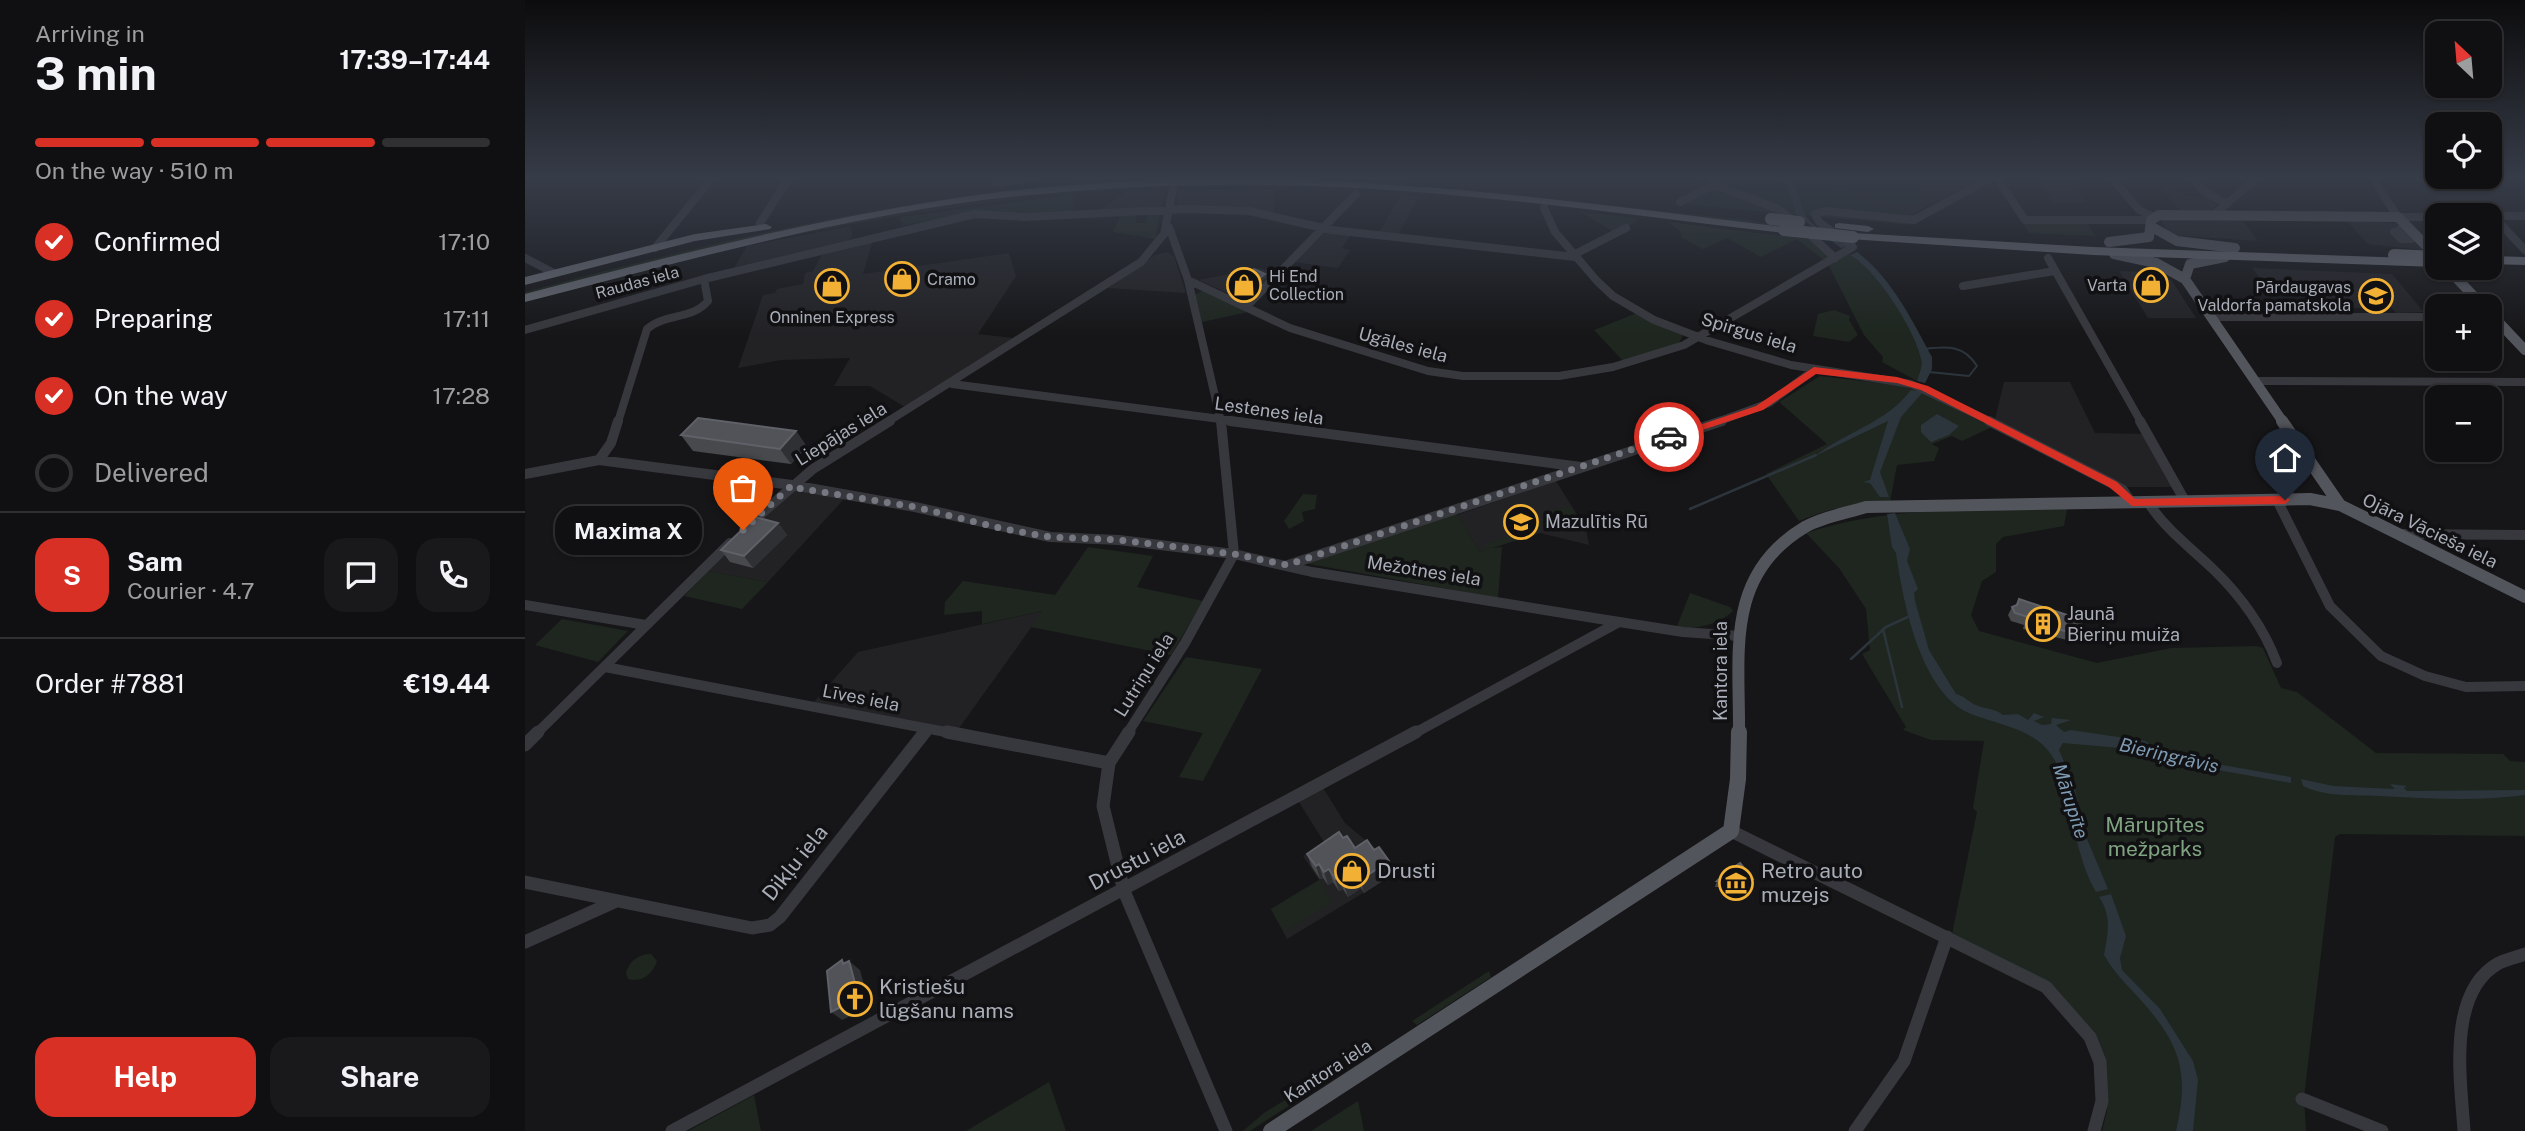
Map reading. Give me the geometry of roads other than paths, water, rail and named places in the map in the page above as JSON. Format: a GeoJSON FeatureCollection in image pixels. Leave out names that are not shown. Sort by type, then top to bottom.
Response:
{"type":"FeatureCollection","features":[{"type":"Feature","properties":{"kind":"highway"},"geometry":{"type":"LineString","coordinates":[[525,281],[655,248],[749,231]]}},
{"type":"Feature","properties":{"kind":"highway"},"geometry":{"type":"LineString","coordinates":[[525,289],[761,231]]}},
{"type":"Feature","properties":{"kind":"highway"},"geometry":{"type":"LineString","coordinates":[[525,298],[689,255],[804,231]]}},
{"type":"Feature","properties":{"kind":"highway"},"geometry":{"type":"LineString","coordinates":[[1788,231],[1853,242],[2093,251],[2425,258]]}},
{"type":"Feature","properties":{"kind":"highway"},"geometry":{"type":"LineString","coordinates":[[1915,231],[2233,252]]}},
{"type":"Feature","properties":{"kind":"highway"},"geometry":{"type":"LineString","coordinates":[[2397,258],[2425,261]]}},
{"type":"Feature","properties":{"kind":"highway"},"geometry":{"type":"LineString","coordinates":[[2502,260],[2525,261]]}},
{"type":"Feature","properties":{"kind":"highway"},"geometry":{"type":"LineString","coordinates":[[2502,266],[2525,267]]}},
{"type":"Feature","properties":{"kind":"main road"},"geometry":{"type":"LineString","coordinates":[[2109,243],[2149,237],[2150,231]]}},
{"type":"Feature","properties":{"kind":"main road"},"geometry":{"type":"LineString","coordinates":[[2164,231],[2177,241],[2233,252]]}},
{"type":"Feature","properties":{"kind":"main road"},"geometry":{"type":"LineString","coordinates":[[2411,231],[2425,245]]}},
{"type":"Feature","properties":{"kind":"main road","name":"Ojāra Vācieša iela"},"geometry":{"type":"LineString","coordinates":[[2093,251],[2156,264],[2185,279],[2340,505],[2525,597]]}},
{"type":"Feature","properties":{"kind":"main road"},"geometry":{"type":"LineString","coordinates":[[2185,279],[2190,264],[2233,252]]}},
{"type":"Feature","properties":{"kind":"main road"},"geometry":{"type":"LineString","coordinates":[[2458,280],[2472,294]]}},
{"type":"Feature","properties":{"kind":"main road"},"geometry":{"type":"LineString","coordinates":[[2502,326],[2525,349]]}},
{"type":"Feature","properties":{"kind":"main road","name":"Kantora iela"},"geometry":{"type":"LineString","coordinates":[[1271,1131],[1731,831],[1741,776],[1740,609],[1748,582],[1767,554],[1794,530],[1836,513],[1893,506],[2314,499],[2340,505]]}},
{"type":"Feature","properties":{"kind":"street"},"geometry":{"type":"LineString","coordinates":[[655,248],[669,231]]}},
{"type":"Feature","properties":{"kind":"street","name":"Raudas iela"},"geometry":{"type":"LineString","coordinates":[[525,330],[704,279],[901,231]]}},
{"type":"Feature","properties":{"kind":"street","name":"Liepājas iela"},"geometry":{"type":"LineString","coordinates":[[525,745],[792,485],[1155,251],[1167,231]]}},
{"type":"Feature","properties":{"kind":"street"},"geometry":{"type":"LineString","coordinates":[[1171,231],[1188,280],[1220,408],[1234,554]]}},
{"type":"Feature","properties":{"kind":"street"},"geometry":{"type":"LineString","coordinates":[[1246,307],[1321,231]]}},
{"type":"Feature","properties":{"kind":"street","name":"Raudas iela"},"geometry":{"type":"LineString","coordinates":[[1345,231],[1498,251],[1575,257]]}},
{"type":"Feature","properties":{"kind":"street","name":"Spirgus iela"},"geometry":{"type":"LineString","coordinates":[[1557,231],[1575,257],[1611,295],[1625,304],[1699,337],[1814,370],[1897,380],[1925,388],[2113,484],[2123,491],[2132,503]]}},
{"type":"Feature","properties":{"kind":"street"},"geometry":{"type":"LineString","coordinates":[[1575,257],[1577,253],[1621,231]]}},
{"type":"Feature","properties":{"kind":"street"},"geometry":{"type":"LineString","coordinates":[[1803,231],[1835,258]]}},
{"type":"Feature","properties":{"kind":"street"},"geometry":{"type":"LineString","coordinates":[[1834,231],[1853,242]]}},
{"type":"Feature","properties":{"kind":"street"},"geometry":{"type":"LineString","coordinates":[[2506,231],[2525,250]]}},
{"type":"Feature","properties":{"kind":"street","name":"Ugāles iela"},"geometry":{"type":"LineString","coordinates":[[1188,280],[1320,338],[1428,371],[1463,376],[1559,376],[1636,361],[1699,337],[1835,258],[1853,242]]}},
{"type":"Feature","properties":{"kind":"street"},"geometry":{"type":"LineString","coordinates":[[1155,251],[1179,251]]}},
{"type":"Feature","properties":{"kind":"street"},"geometry":{"type":"LineString","coordinates":[[525,258],[554,273]]}},
{"type":"Feature","properties":{"kind":"street"},"geometry":{"type":"LineString","coordinates":[[2048,258],[2185,501]]}},
{"type":"Feature","properties":{"kind":"street"},"geometry":{"type":"LineString","coordinates":[[1963,286],[2055,271]]}},
{"type":"Feature","properties":{"kind":"street"},"geometry":{"type":"LineString","coordinates":[[599,460],[611,443],[647,329],[657,322],[702,309],[708,302],[704,279]]}},
{"type":"Feature","properties":{"kind":"street"},"geometry":{"type":"LineString","coordinates":[[2212,317],[2425,317]]}},
{"type":"Feature","properties":{"kind":"street"},"geometry":{"type":"LineString","coordinates":[[1287,565],[1759,408],[1814,370]]}},
{"type":"Feature","properties":{"kind":"street"},"geometry":{"type":"LineString","coordinates":[[2255,381],[2525,382]]}},
{"type":"Feature","properties":{"kind":"street","name":"Lestenes iela"},"geometry":{"type":"LineString","coordinates":[[952,384],[1581,467]]}},
{"type":"Feature","properties":{"kind":"street","name":"Mežotnes iela"},"geometry":{"type":"LineString","coordinates":[[525,474],[599,460],[792,485],[915,507],[1004,529],[1050,537],[1119,540],[1234,554],[1619,622],[1683,632],[1739,636]]}},
{"type":"Feature","properties":{"kind":"street"},"geometry":{"type":"LineString","coordinates":[[2277,500],[2330,606],[2381,656],[2425,676],[2466,687],[2525,686]]}},
{"type":"Feature","properties":{"kind":"street"},"geometry":{"type":"LineString","coordinates":[[2148,502],[2168,531],[2202,559],[2245,604],[2269,640],[2277,663]]}},
{"type":"Feature","properties":{"kind":"street"},"geometry":{"type":"LineString","coordinates":[[2397,534],[2525,535]]}},
{"type":"Feature","properties":{"kind":"street","name":"Lutriņu iela"},"geometry":{"type":"LineString","coordinates":[[1226,1131],[1124,891],[1103,806],[1109,763],[1185,643],[1234,554]]}},
{"type":"Feature","properties":{"kind":"street"},"geometry":{"type":"LineString","coordinates":[[525,605],[646,625]]}},
{"type":"Feature","properties":{"kind":"street","name":"Drustu iela"},"geometry":{"type":"LineString","coordinates":[[672,1131],[1124,891],[1619,622]]}},
{"type":"Feature","properties":{"kind":"street","name":"Līves iela"},"geometry":{"type":"LineString","coordinates":[[605,667],[1109,763]]}},
{"type":"Feature","properties":{"kind":"street","name":"Dikļu iela"},"geometry":{"type":"LineString","coordinates":[[525,882],[752,928],[770,925],[797,896],[927,729]]}},
{"type":"Feature","properties":{"kind":"street"},"geometry":{"type":"LineString","coordinates":[[1731,831],[2046,987],[2090,1037],[2100,1062],[2102,1101],[2094,1131]]}},
{"type":"Feature","properties":{"kind":"street"},"geometry":{"type":"LineString","coordinates":[[525,943],[614,902]]}},
{"type":"Feature","properties":{"kind":"street"},"geometry":{"type":"LineString","coordinates":[[1855,1131],[1904,1061],[1947,937]]}},
{"type":"Feature","properties":{"kind":"street"},"geometry":{"type":"LineString","coordinates":[[2464,1131],[2463,1014],[2472,988],[2483,976],[2508,958],[2525,954]]}},
{"type":"Feature","properties":{"kind":"street"},"geometry":{"type":"LineString","coordinates":[[2302,1100],[2382,1131]]}},
{"type":"Feature","properties":{"kind":"water"},"geometry":{"type":"Polygon","coordinates":[[[1818,231],[1846,246],[1841,248],[1818,231]]]}},
{"type":"Feature","properties":{"kind":"water"},"geometry":{"type":"Polygon","coordinates":[[[1857,252],[1890,286],[1932,357],[1932,369],[1925,383],[1917,381],[1921,362],[1911,332],[1882,286],[1850,255],[1857,252]]]}},
{"type":"Feature","properties":{"kind":"water"},"geometry":{"type":"Polygon","coordinates":[[[1911,390],[1923,392],[1901,417],[1880,472],[1889,497],[1880,497],[1870,483],[1863,482],[1870,480],[1888,421],[1815,456],[1878,419],[1911,390]]]}},
{"type":"Feature","properties":{"kind":"water"},"geometry":{"type":"Polygon","coordinates":[[[1937,414],[1959,426],[1949,435],[1931,442],[1921,432],[1921,425],[1937,414]]]}},
{"type":"Feature","properties":{"kind":"water"},"geometry":{"type":"Polygon","coordinates":[[[1895,513],[1910,549],[1907,561],[1918,589],[1914,593],[1915,601],[1929,650],[1956,694],[2003,715],[2018,714],[2028,720],[2034,713],[2044,717],[2034,721],[2042,725],[2051,724],[2052,718],[2071,720],[2056,725],[2064,732],[2071,730],[2145,741],[2155,748],[2188,759],[2291,777],[2291,783],[2184,764],[2143,750],[2063,743],[2059,750],[2074,785],[2087,839],[2108,889],[2096,892],[2082,858],[2062,791],[2059,771],[2050,753],[2034,738],[1971,714],[1953,703],[1939,687],[1927,666],[1909,619],[1896,553],[1892,547],[1887,514],[1895,513]]]}},
{"type":"Feature","properties":{"kind":"water"},"geometry":{"type":"Polygon","coordinates":[[[2301,779],[2333,786],[2395,789],[2390,784],[2407,786],[2404,788],[2407,791],[2525,790],[2525,795],[2470,799],[2340,795],[2312,790],[2303,786],[2301,779]]]}},
{"type":"Feature","properties":{"kind":"water"},"geometry":{"type":"Polygon","coordinates":[[[2111,894],[2126,936],[2120,958],[2122,970],[2160,1009],[2193,1061],[2198,1080],[2193,1131],[2176,1131],[2182,1091],[2178,1059],[2172,1044],[2164,1029],[2104,955],[2108,932],[2107,918],[2099,897],[2111,894]]]}},
{"type":"Feature","properties":{"kind":"waterway"},"geometry":{"type":"LineString","coordinates":[[1925,349],[1954,348],[1966,354],[1977,366],[1969,376],[1929,372]]}},
{"type":"Feature","properties":{"kind":"waterway"},"geometry":{"type":"LineString","coordinates":[[1690,509],[1816,455]]}},
{"type":"Feature","properties":{"kind":"waterway"},"geometry":{"type":"LineString","coordinates":[[1883,630],[1912,615]]}},
{"type":"Feature","properties":{"kind":"waterway"},"geometry":{"type":"LineString","coordinates":[[1851,659],[1883,630]]}},
{"type":"Feature","properties":{"kind":"waterway"},"geometry":{"type":"LineString","coordinates":[[1883,630],[1902,707]]}},
{"type":"Feature","properties":{"kind":"place","name":"Cramo"},"geometry":{"type":"Point","coordinates":[902,279]}},
{"type":"Feature","properties":{"kind":"place","name":"Hi End Collection"},"geometry":{"type":"Point","coordinates":[1244,285]}},
{"type":"Feature","properties":{"kind":"place","name":"Varta"},"geometry":{"type":"Point","coordinates":[2151,285]}},
{"type":"Feature","properties":{"kind":"place","name":"Onninen Express"},"geometry":{"type":"Point","coordinates":[832,286]}},
{"type":"Feature","properties":{"kind":"place","name":"Pārdaugavas Valdorfa pamatskola"},"geometry":{"type":"Point","coordinates":[2376,296]}},
{"type":"Feature","properties":{"kind":"place","name":"Mazulītis Rū"},"geometry":{"type":"Point","coordinates":[1521,522]}},
{"type":"Feature","properties":{"kind":"place","name":"Maxima X"},"geometry":{"type":"Point","coordinates":[743,530]}},
{"type":"Feature","properties":{"kind":"place","name":"Jaunā Bieriņu muiža"},"geometry":{"type":"Point","coordinates":[2043,624]}},
{"type":"Feature","properties":{"kind":"place","name":"Drusti"},"geometry":{"type":"Point","coordinates":[1352,871]}},
{"type":"Feature","properties":{"kind":"place","name":"Retro auto muzejs"},"geometry":{"type":"Point","coordinates":[1736,883]}},
{"type":"Feature","properties":{"kind":"place","name":"Kristiešu lūgšanu nams"},"geometry":{"type":"Point","coordinates":[855,999]}},
{"type":"Feature","properties":{"kind":"water label","name":"Bieriņgrāvis"},"geometry":{"type":"Point","coordinates":[2169,755]}},
{"type":"Feature","properties":{"kind":"water label","name":"Mārupīte"},"geometry":{"type":"Point","coordinates":[2071,801]}},
{"type":"Feature","properties":{"kind":"park label","name":"Mārupītes mežparks"},"geometry":{"type":"Point","coordinates":[2155,837]}}]}
